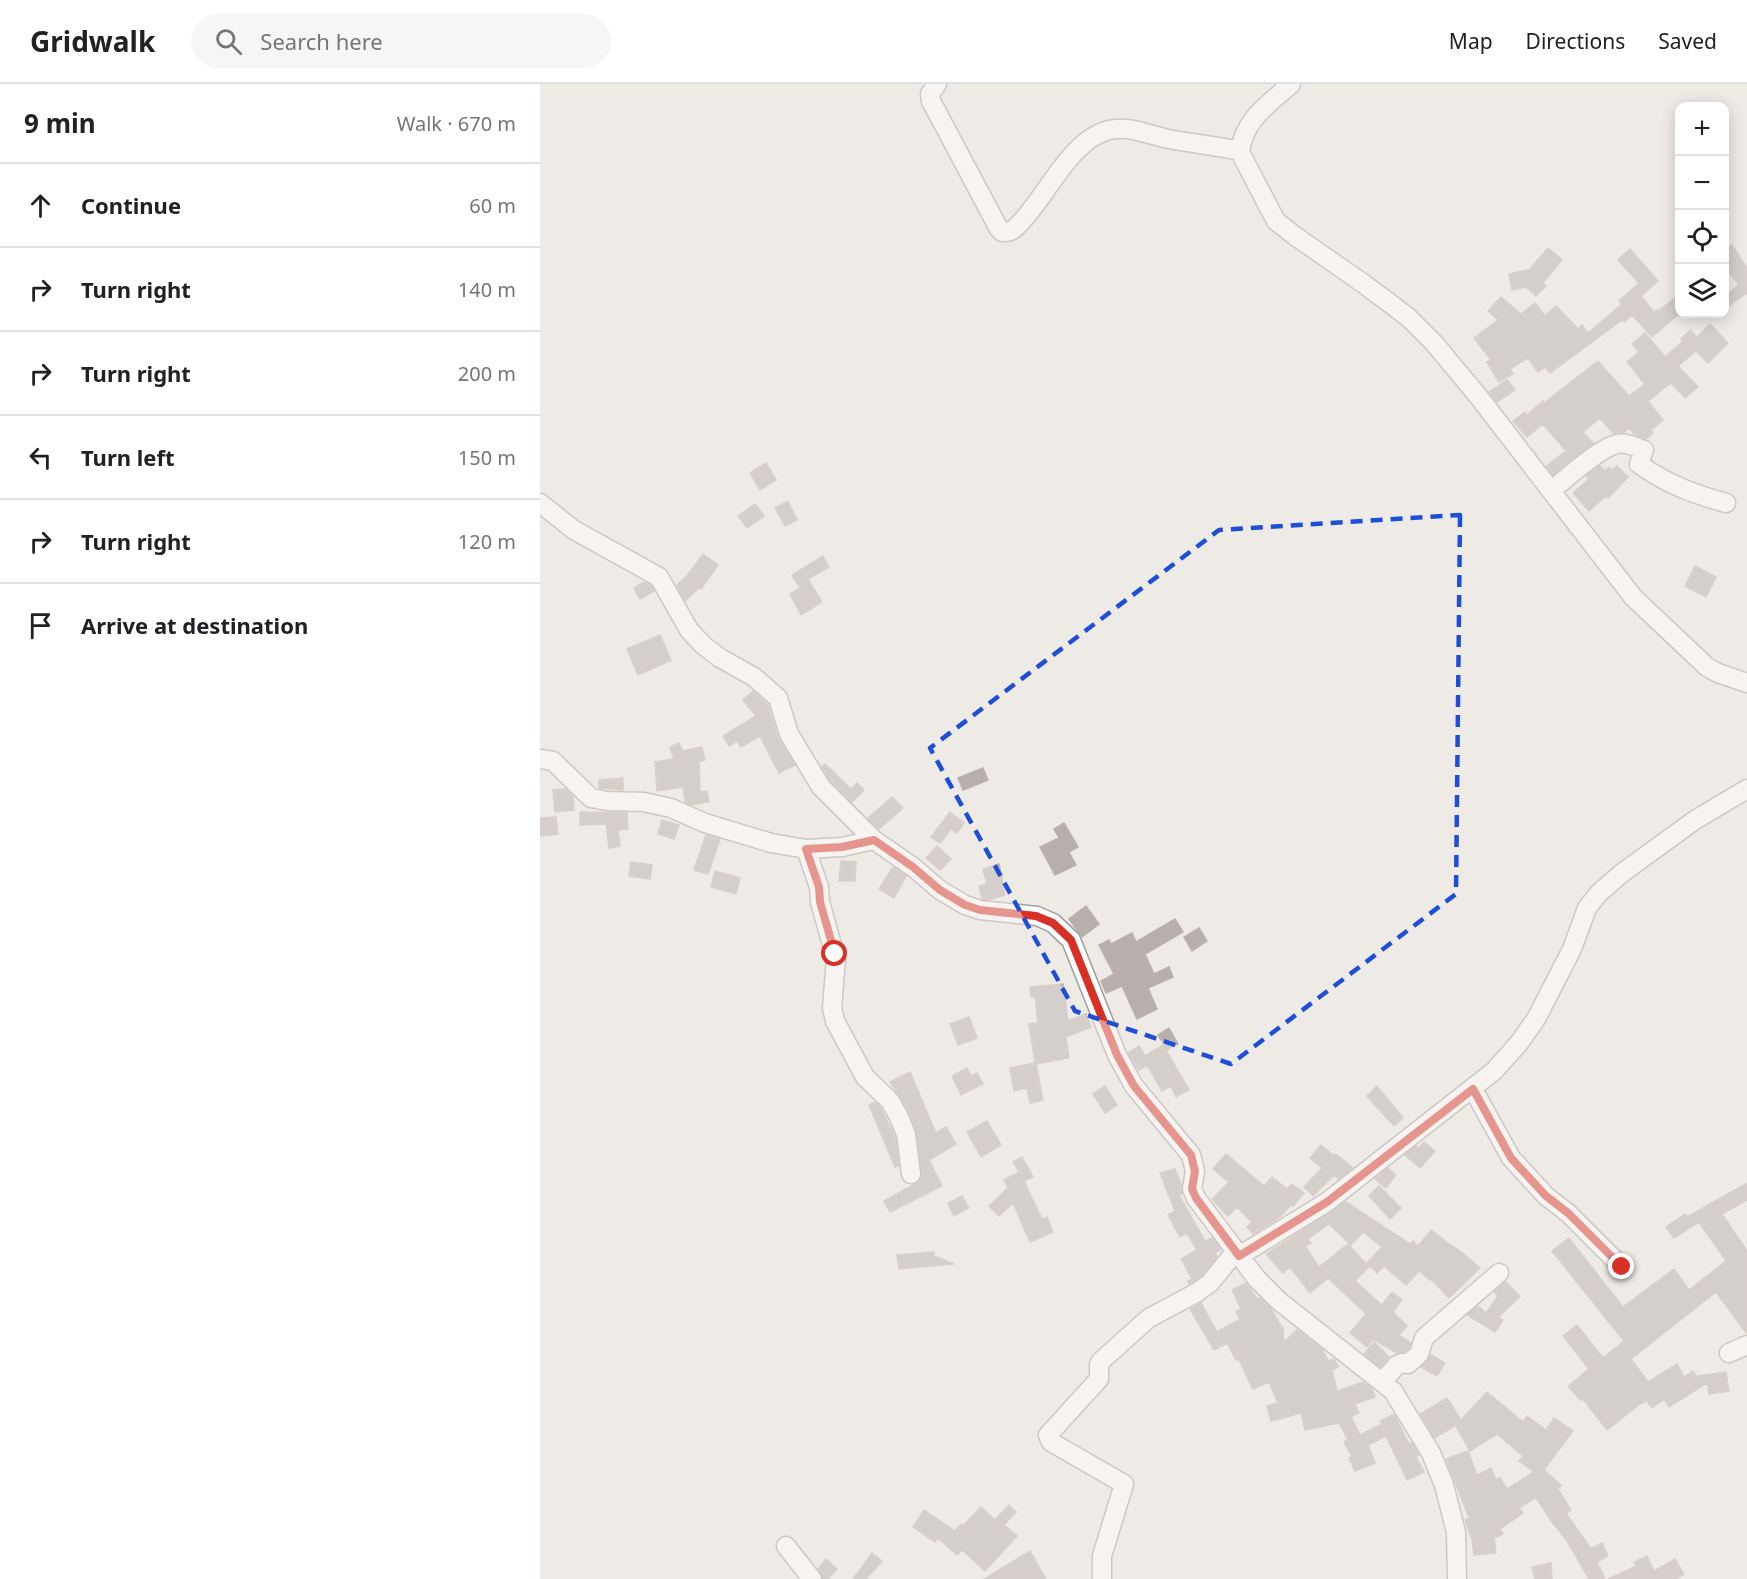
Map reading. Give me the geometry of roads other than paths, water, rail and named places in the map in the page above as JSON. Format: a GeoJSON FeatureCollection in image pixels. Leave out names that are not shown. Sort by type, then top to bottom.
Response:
{"type":"FeatureCollection","features":[{"type":"Feature","properties":{"kind":"street"},"geometry":{"type":"LineString","coordinates":[[937,84],[930,94],[931,101],[1002,232],[1015,228],[1058,171],[1082,147],[1103,132],[1113,129],[1130,130],[1240,152]]}},
{"type":"Feature","properties":{"kind":"street"},"geometry":{"type":"LineString","coordinates":[[1291,84],[1251,121],[1243,136],[1240,152],[1276,221],[1408,317],[1478,396],[1633,597],[1707,667],[1718,674],[1747,683]]}},
{"type":"Feature","properties":{"kind":"street"},"geometry":{"type":"LineString","coordinates":[[1552,490],[1598,454],[1618,444],[1632,445],[1644,450],[1639,464],[1665,481],[1691,493],[1726,503]]}},
{"type":"Feature","properties":{"kind":"street"},"geometry":{"type":"LineString","coordinates":[[540,503],[574,530],[659,577],[689,630],[703,645],[720,658],[754,677],[778,698],[789,734],[821,787],[874,840],[913,867],[940,890],[965,905],[980,910],[1036,916],[1053,923],[1071,940],[1117,1055],[1134,1086],[1191,1155],[1195,1171],[1192,1189],[1194,1195],[1257,1279],[1294,1315],[1393,1392],[1423,1440],[1444,1485],[1455,1532],[1457,1579]]}},
{"type":"Feature","properties":{"kind":"street"},"geometry":{"type":"LineString","coordinates":[[540,759],[553,761],[586,794],[598,800],[644,802],[671,808],[705,823],[771,843],[806,849],[842,847],[874,840]]}},
{"type":"Feature","properties":{"kind":"street"},"geometry":{"type":"LineString","coordinates":[[1102,1579],[1102,1556],[1124,1484],[1051,1442],[1048,1435],[1099,1379],[1101,1360],[1149,1318],[1210,1283],[1238,1253],[1327,1202],[1494,1071],[1519,1043],[1536,1019],[1572,950],[1587,908],[1599,893],[1622,873],[1695,820],[1747,789]]}},
{"type":"Feature","properties":{"kind":"street"},"geometry":{"type":"LineString","coordinates":[[806,849],[819,887],[820,902],[836,959],[832,1008],[835,1021],[865,1077],[890,1101],[898,1115],[906,1134],[911,1174]]}},
{"type":"Feature","properties":{"kind":"street"},"geometry":{"type":"LineString","coordinates":[[1473,1089],[1511,1158],[1546,1196],[1568,1213],[1622,1267]]}},
{"type":"Feature","properties":{"kind":"street"},"geometry":{"type":"LineString","coordinates":[[1382,1382],[1396,1365],[1408,1364],[1419,1354],[1424,1338],[1499,1274]]}},
{"type":"Feature","properties":{"kind":"street"},"geometry":{"type":"LineString","coordinates":[[1730,1353],[1747,1345]]}},
{"type":"Feature","properties":{"kind":"street"},"geometry":{"type":"LineString","coordinates":[[786,1546],[812,1579]]}}]}
